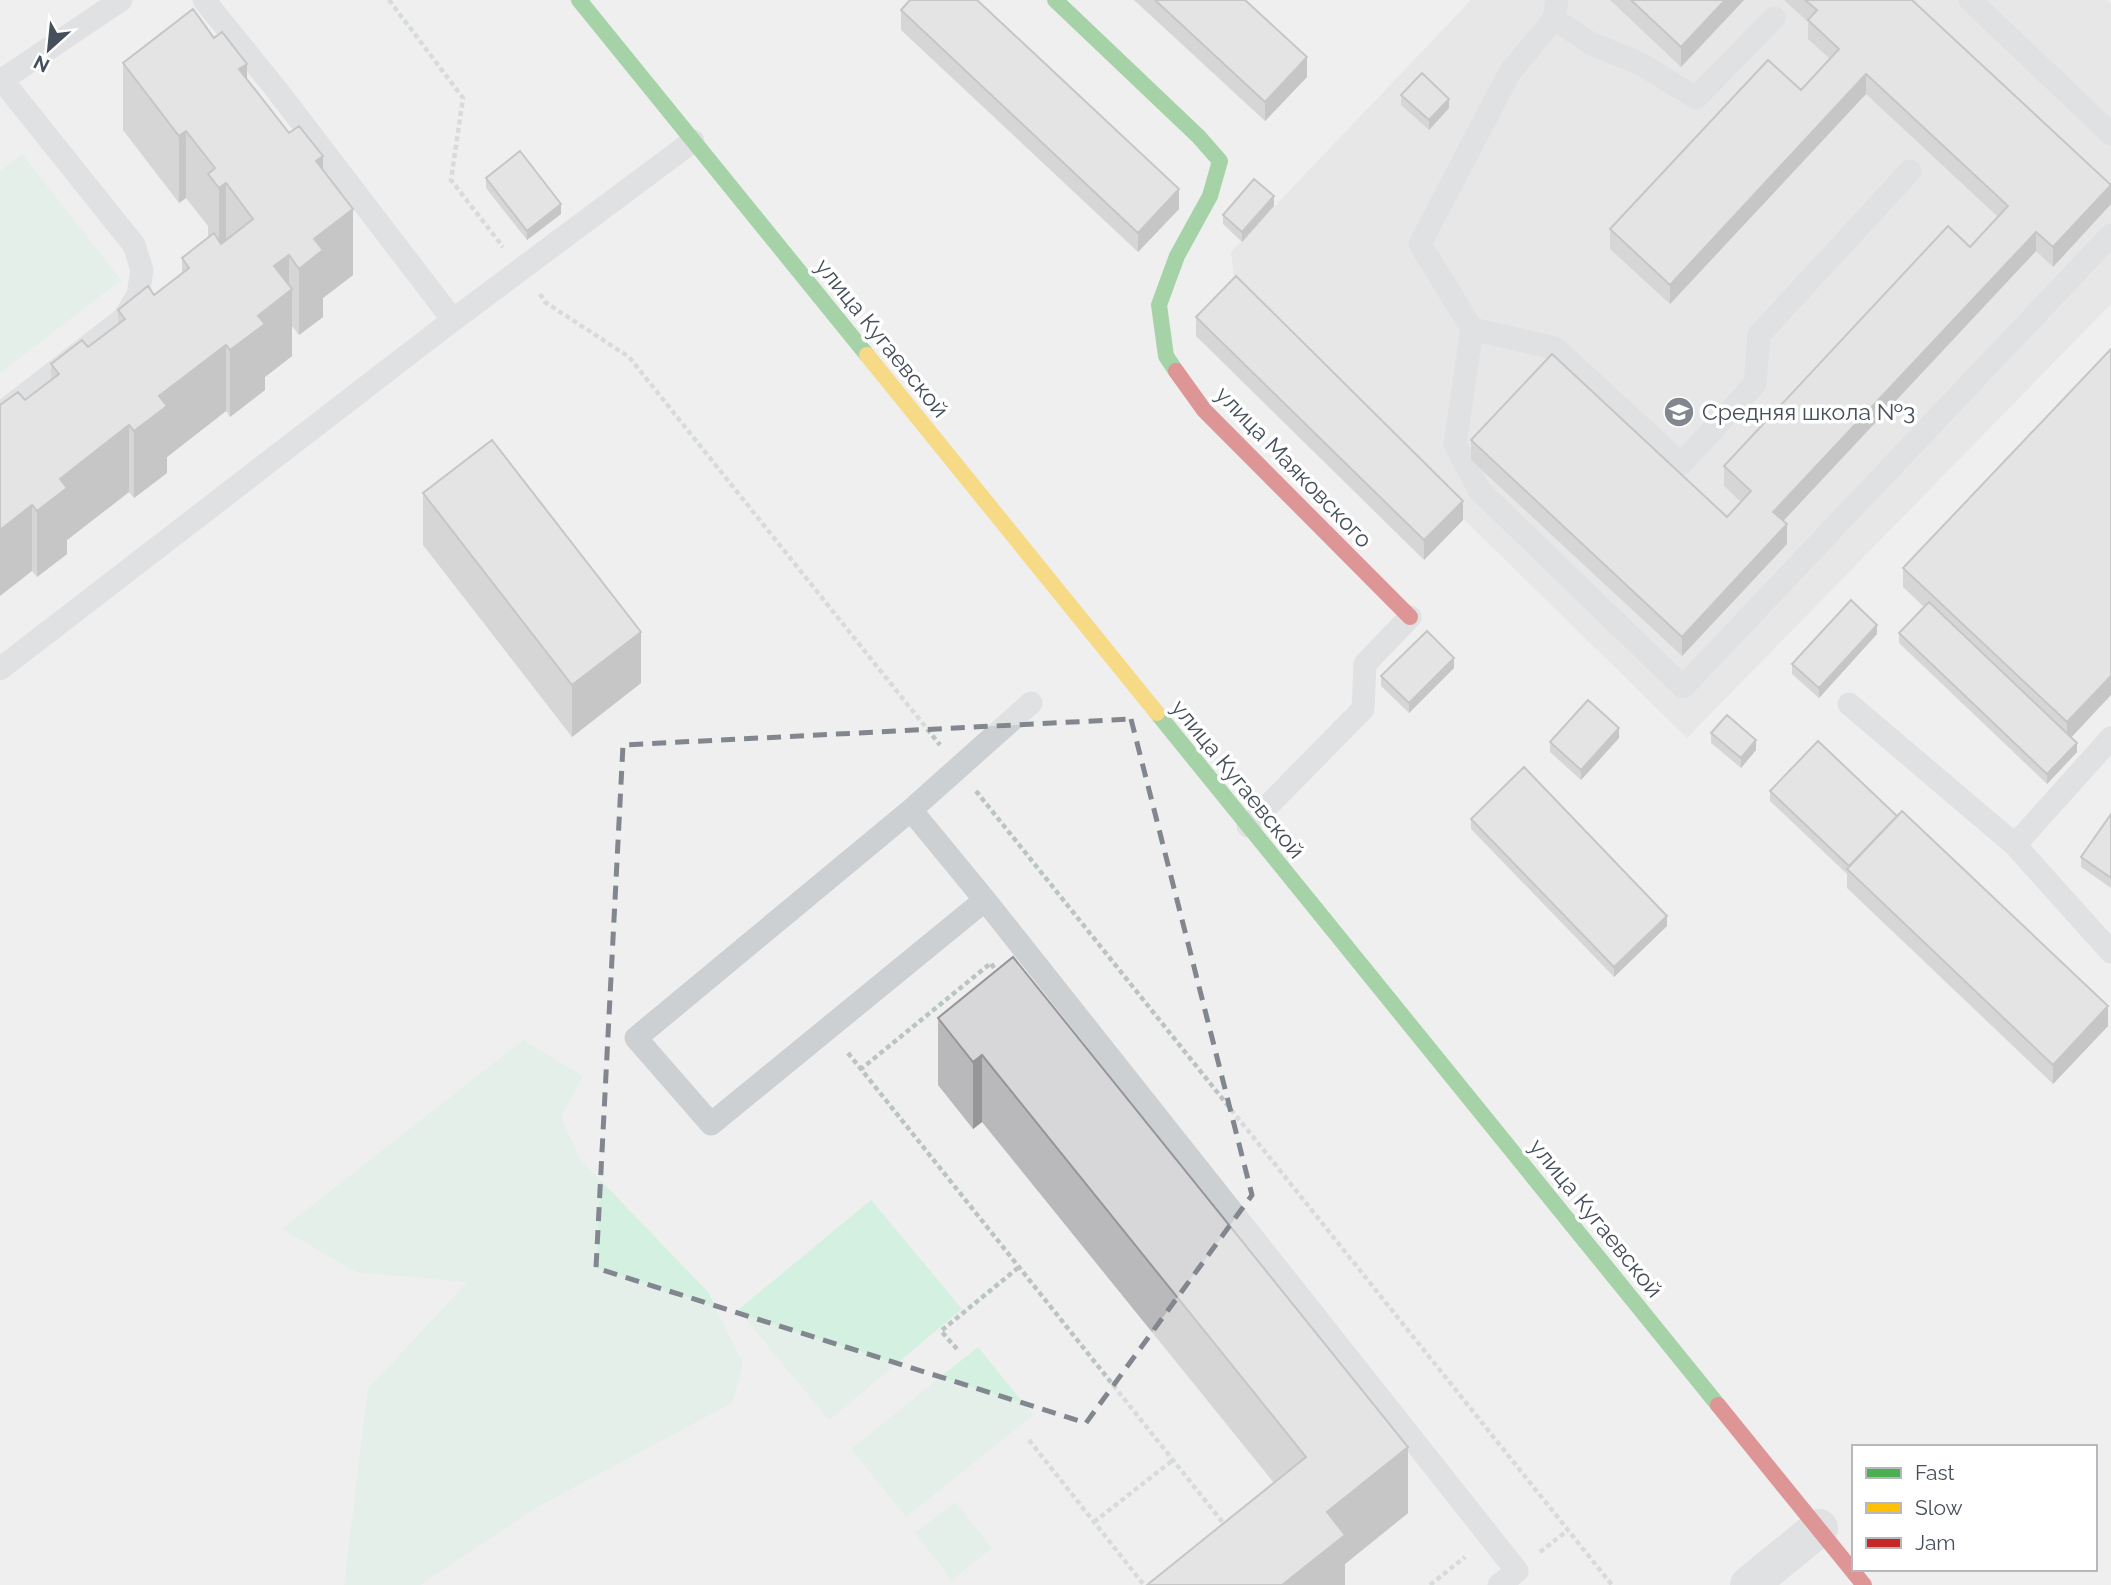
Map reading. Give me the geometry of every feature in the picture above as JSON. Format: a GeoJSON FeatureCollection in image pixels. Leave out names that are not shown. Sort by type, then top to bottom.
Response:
{"type":"FeatureCollection","features":[{"type":"Feature","properties":{"kind":"street","name":"улица Кугаевской"},"geometry":{"type":"LineString","coordinates":[[579,0],[1852,1570]]}},
{"type":"Feature","properties":{"kind":"street","name":"улица Маяковского"},"geometry":{"type":"LineString","coordinates":[[1055,0],[1199,137],[1220,161],[1210,196],[1177,256],[1159,305],[1166,356],[1204,410],[1410,617]]}},
{"type":"Feature","properties":{"kind":"street"},"geometry":{"type":"LineString","coordinates":[[1749,1585],[1819,1528]]}},
{"type":"Feature","properties":{"kind":"street","name":"улица Кугаевской"},"geometry":{"type":"LineString","coordinates":[[1853,1571],[1864,1585]]}},
{"type":"Feature","properties":{"kind":"lane"},"geometry":{"type":"LineString","coordinates":[[0,414],[124,317],[138,295],[142,271],[134,245],[2,80],[121,0]]}},
{"type":"Feature","properties":{"kind":"lane"},"geometry":{"type":"LineString","coordinates":[[204,0],[276,89],[453,320]]}},
{"type":"Feature","properties":{"kind":"lane"},"geometry":{"type":"LineString","coordinates":[[1970,0],[2111,134]]}},
{"type":"Feature","properties":{"kind":"lane"},"geometry":{"type":"LineString","coordinates":[[1774,18],[1696,97],[1641,64],[1592,44],[1556,10],[1510,72],[1420,244],[1472,330],[1455,444],[1479,490],[1683,687],[2111,235]]}},
{"type":"Feature","properties":{"kind":"lane"},"geometry":{"type":"LineString","coordinates":[[0,669],[453,320],[694,141]]}},
{"type":"Feature","properties":{"kind":"lane"},"geometry":{"type":"LineString","coordinates":[[1472,330],[1555,348],[1681,464],[1755,384],[1759,335],[1910,171]]}},
{"type":"Feature","properties":{"kind":"lane"},"geometry":{"type":"LineString","coordinates":[[1248,826],[1363,709],[1365,664],[1410,617]]}},
{"type":"Feature","properties":{"kind":"lane"},"geometry":{"type":"LineString","coordinates":[[985,900],[711,1124],[636,1038],[911,810],[1031,703]]}},
{"type":"Feature","properties":{"kind":"lane"},"geometry":{"type":"LineString","coordinates":[[1849,704],[2015,845],[2111,952]]}},
{"type":"Feature","properties":{"kind":"lane"},"geometry":{"type":"LineString","coordinates":[[2015,845],[2111,738]]}},
{"type":"Feature","properties":{"kind":"lane"},"geometry":{"type":"LineString","coordinates":[[911,810],[1517,1570],[1499,1585]]}},
{"type":"Feature","properties":{"kind":"path"},"geometry":{"type":"LineString","coordinates":[[389,0],[463,98],[451,180],[510,256]]}},
{"type":"Feature","properties":{"kind":"path"},"geometry":{"type":"LineString","coordinates":[[535,288],[545,302],[629,357],[1612,1585]]}},
{"type":"Feature","properties":{"kind":"path"},"geometry":{"type":"LineString","coordinates":[[999,974],[991,963],[861,1069],[1224,1524],[1213,1532]]}},
{"type":"Feature","properties":{"kind":"path"},"geometry":{"type":"LineString","coordinates":[[957,1349],[941,1331],[1019,1267]]}},
{"type":"Feature","properties":{"kind":"path"},"geometry":{"type":"LineString","coordinates":[[1029,1440],[1144,1585]]}},
{"type":"Feature","properties":{"kind":"path"},"geometry":{"type":"LineString","coordinates":[[1094,1522],[1173,1460]]}},
{"type":"Feature","properties":{"kind":"path"},"geometry":{"type":"LineString","coordinates":[[1430,1585],[1468,1554]]}},
{"type":"Feature","properties":{"kind":"highlighted area"},"geometry":{"type":"Polygon","coordinates":[[[1131,719],[1252,1195],[1086,1423],[596,1268],[623,745],[1131,719]]]}},
{"type":"Feature","properties":{"kind":"shaded area","name":"Средняя школа №3"},"geometry":{"type":"Polygon","coordinates":[[[1471,0],[2107,0],[2111,4],[2111,304],[1687,738],[1236,296],[1231,252],[1471,0]]]}},
{"type":"Feature","properties":{"kind":"green space"},"geometry":{"type":"Polygon","coordinates":[[[22,154],[121,280],[0,373],[0,171],[22,154]]]}},
{"type":"Feature","properties":{"kind":"green space"},"geometry":{"type":"Polygon","coordinates":[[[523,1040],[583,1076],[561,1117],[580,1159],[708,1292],[743,1364],[732,1403],[539,1506],[420,1585],[344,1585],[368,1389],[467,1282],[356,1272],[282,1229],[523,1040]]]}},
{"type":"Feature","properties":{"kind":"green space"},"geometry":{"type":"Polygon","coordinates":[[[871,1200],[962,1309],[829,1420],[738,1310],[871,1200]]]}},
{"type":"Feature","properties":{"kind":"green space"},"geometry":{"type":"Polygon","coordinates":[[[978,1347],[1033,1415],[906,1517],[851,1449],[978,1347]]]}},
{"type":"Feature","properties":{"kind":"green space"},"geometry":{"type":"Polygon","coordinates":[[[955,1502],[992,1548],[952,1580],[915,1533],[955,1502]]]}},
{"type":"Feature","properties":{"kind":"building"},"geometry":{"type":"Polygon","coordinates":[[[910,0],[977,0],[1179,189],[1138,233],[901,10],[910,0]]]}},
{"type":"Feature","properties":{"kind":"building"},"geometry":{"type":"Polygon","coordinates":[[[1155,0],[1245,0],[1307,57],[1265,102],[1155,0]]]}},
{"type":"Feature","properties":{"kind":"building"},"geometry":{"type":"Polygon","coordinates":[[[1631,0],[1725,0],[1681,47],[1631,0]]]}},
{"type":"Feature","properties":{"kind":"building"},"geometry":{"type":"Polygon","coordinates":[[[1805,0],[1912,0],[2111,185],[2053,247],[2036,232],[1773,512],[1787,524],[1682,637],[1471,440],[1552,354],[1727,517],[1751,491],[1724,466],[1948,226],[1970,247],[2008,206],[1866,74],[1670,285],[1610,229],[1768,60],[1801,90],[1839,49],[1808,20],[1817,10],[1805,0]]]}},
{"type":"Feature","properties":{"kind":"building"},"geometry":{"type":"Polygon","coordinates":[[[193,9],[214,38],[222,32],[247,64],[239,69],[289,133],[299,126],[323,156],[316,161],[353,209],[314,239],[323,250],[299,269],[289,255],[274,266],[292,289],[258,316],[265,324],[230,350],[226,345],[159,396],[167,406],[134,431],[129,425],[60,479],[67,488],[37,511],[32,505],[0,530],[0,405],[18,392],[25,400],[59,374],[51,364],[82,340],[88,347],[125,319],[118,310],[148,286],[154,295],[189,268],[182,258],[214,233],[221,244],[253,219],[226,183],[219,188],[208,174],[215,168],[186,131],[179,136],[123,63],[193,9]]]}},
{"type":"Feature","properties":{"kind":"building"},"geometry":{"type":"Polygon","coordinates":[[[1422,73],[1449,99],[1429,120],[1401,95],[1422,73]]]}},
{"type":"Feature","properties":{"kind":"building"},"geometry":{"type":"Polygon","coordinates":[[[520,151],[561,204],[527,231],[486,178],[520,151]]]}},
{"type":"Feature","properties":{"kind":"building"},"geometry":{"type":"Polygon","coordinates":[[[1254,179],[1274,196],[1242,232],[1223,215],[1254,179]]]}},
{"type":"Feature","properties":{"kind":"building"},"geometry":{"type":"Polygon","coordinates":[[[1236,276],[1463,501],[1424,540],[1196,317],[1236,276]]]}},
{"type":"Feature","properties":{"kind":"building"},"geometry":{"type":"Polygon","coordinates":[[[2111,349],[2111,676],[2067,722],[1903,568],[2111,349]]]}},
{"type":"Feature","properties":{"kind":"building"},"geometry":{"type":"Polygon","coordinates":[[[492,440],[641,632],[572,685],[423,493],[492,440]]]}},
{"type":"Feature","properties":{"kind":"building"},"geometry":{"type":"Polygon","coordinates":[[[1851,600],[1877,625],[1819,688],[1792,664],[1851,600]]]}},
{"type":"Feature","properties":{"kind":"building"},"geometry":{"type":"Polygon","coordinates":[[[1929,602],[2077,743],[2047,774],[1899,633],[1929,602]]]}},
{"type":"Feature","properties":{"kind":"building"},"geometry":{"type":"Polygon","coordinates":[[[1427,631],[1454,658],[1409,703],[1381,676],[1427,631]]]}},
{"type":"Feature","properties":{"kind":"building"},"geometry":{"type":"Polygon","coordinates":[[[1588,700],[1619,728],[1581,770],[1550,742],[1588,700]]]}},
{"type":"Feature","properties":{"kind":"building"},"geometry":{"type":"Polygon","coordinates":[[[1727,715],[1756,740],[1741,758],[1711,733],[1727,715]]]}},
{"type":"Feature","properties":{"kind":"building"},"geometry":{"type":"Polygon","coordinates":[[[1818,741],[1897,816],[1849,866],[1770,791],[1818,741]]]}},
{"type":"Feature","properties":{"kind":"building"},"geometry":{"type":"Polygon","coordinates":[[[1524,767],[1667,916],[1614,967],[1471,819],[1524,767]]]}},
{"type":"Feature","properties":{"kind":"building"},"geometry":{"type":"Polygon","coordinates":[[[1902,811],[2108,1006],[2053,1065],[1847,869],[1902,811]]]}},
{"type":"Feature","properties":{"kind":"building"},"geometry":{"type":"Polygon","coordinates":[[[2111,814],[2111,878],[2081,857],[2111,814]]]}},
{"type":"Feature","properties":{"kind":"building"},"geometry":{"type":"Polygon","coordinates":[[[1013,957],[1408,1447],[1327,1512],[1345,1535],[1282,1585],[1147,1585],[1306,1457],[982,1055],[973,1062],[938,1018],[1013,957]]]}},
{"type":"Feature","properties":{"kind":"traffic: fast"},"geometry":{"type":"LineString","coordinates":[[579,0],[867,355]]}},
{"type":"Feature","properties":{"kind":"traffic: fast"},"geometry":{"type":"LineString","coordinates":[[1055,0],[1199,137],[1220,161],[1210,196],[1177,256],[1159,305],[1166,356],[1176,371]]}},
{"type":"Feature","properties":{"kind":"traffic: fast"},"geometry":{"type":"LineString","coordinates":[[1157,713],[1718,1405]]}},
{"type":"Feature","properties":{"kind":"traffic: slow"},"geometry":{"type":"LineString","coordinates":[[867,355],[1157,713]]}},
{"type":"Feature","properties":{"kind":"traffic: jam"},"geometry":{"type":"LineString","coordinates":[[1176,371],[1204,410],[1410,617]]}},
{"type":"Feature","properties":{"kind":"traffic: jam"},"geometry":{"type":"LineString","coordinates":[[1718,1405],[1852,1570]]}},
{"type":"Feature","properties":{"kind":"traffic: jam"},"geometry":{"type":"LineString","coordinates":[[1853,1571],[1864,1585]]}},
{"type":"Feature","properties":{"kind":"place","name":"Средняя школа №3"},"geometry":{"type":"Point","coordinates":[1679,412]}}]}
